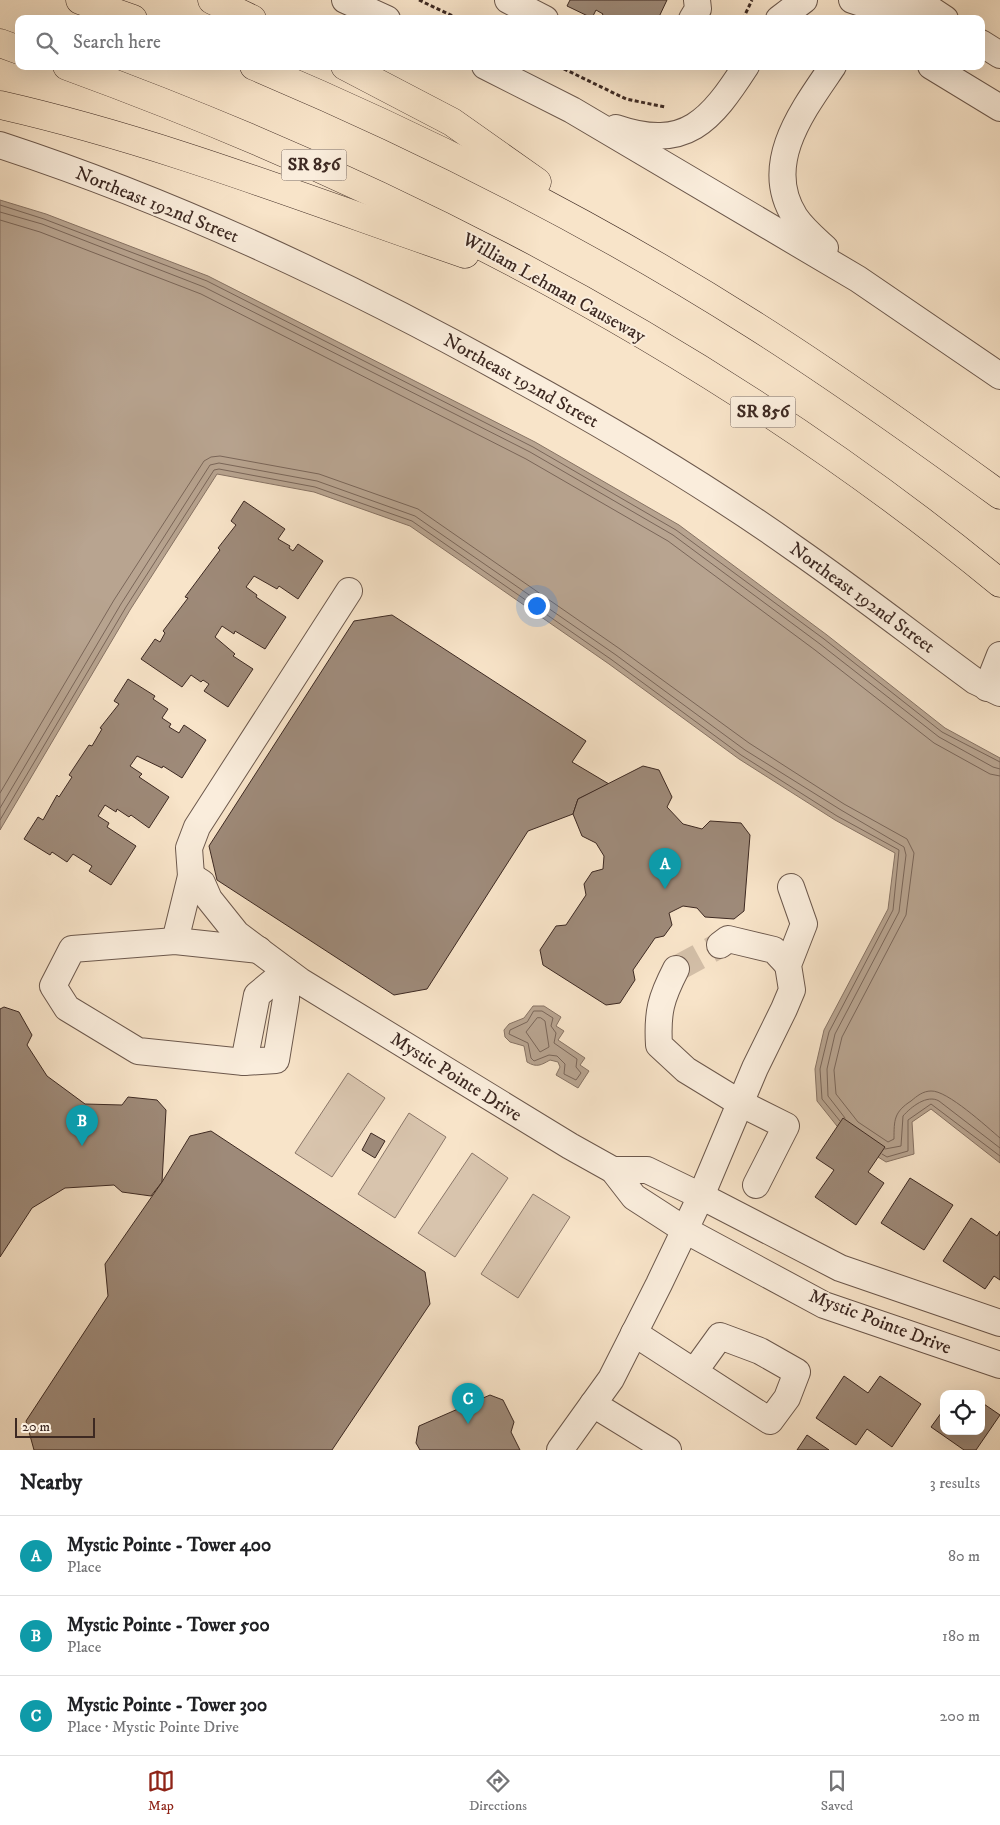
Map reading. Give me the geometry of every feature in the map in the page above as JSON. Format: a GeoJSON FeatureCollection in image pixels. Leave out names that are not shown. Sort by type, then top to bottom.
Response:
{"type":"FeatureCollection","features":[{"type":"Feature","properties":{"kind":"highway"},"geometry":{"type":"LineString","coordinates":[[80,0],[122,15]]}},
{"type":"Feature","properties":{"kind":"highway"},"geometry":{"type":"LineString","coordinates":[[212,0],[244,15]]}},
{"type":"Feature","properties":{"kind":"highway"},"geometry":{"type":"LineString","coordinates":[[0,44],[15,49]]}},
{"type":"Feature","properties":{"kind":"highway","name":"William Lehman Causeway"},"geometry":{"type":"LineString","coordinates":[[78,70],[196,115],[333,174],[431,220],[553,284],[694,367],[771,417],[877,490],[1000,583]]}},
{"type":"Feature","properties":{"kind":"highway"},"geometry":{"type":"LineString","coordinates":[[263,70],[442,151],[506,183],[633,252],[791,349],[1000,495]]}},
{"type":"Feature","properties":{"kind":"highway"},"geometry":{"type":"LineString","coordinates":[[353,70],[452,122],[633,252]]}},
{"type":"Feature","properties":{"kind":"highway"},"geometry":{"type":"LineString","coordinates":[[0,105],[96,129],[198,160],[553,284]]}},
{"type":"Feature","properties":{"kind":"street"},"geometry":{"type":"LineString","coordinates":[[345,0],[378,15]]}},
{"type":"Feature","properties":{"kind":"street"},"geometry":{"type":"LineString","coordinates":[[508,0],[537,15]]}},
{"type":"Feature","properties":{"kind":"street"},"geometry":{"type":"LineString","coordinates":[[694,15],[698,9],[697,0]]}},
{"type":"Feature","properties":{"kind":"street"},"geometry":{"type":"LineString","coordinates":[[781,15],[790,0]]}},
{"type":"Feature","properties":{"kind":"street"},"geometry":{"type":"LineString","coordinates":[[784,15],[804,0]]}},
{"type":"Feature","properties":{"kind":"street"},"geometry":{"type":"LineString","coordinates":[[869,7],[932,11],[938,15]]}},
{"type":"Feature","properties":{"kind":"street"},"geometry":{"type":"LineString","coordinates":[[985,46],[1000,55]]}},
{"type":"Feature","properties":{"kind":"street"},"geometry":{"type":"LineString","coordinates":[[493,70],[572,110],[858,279],[1000,376]]}},
{"type":"Feature","properties":{"kind":"street"},"geometry":{"type":"LineString","coordinates":[[572,110],[618,129],[646,135],[671,135],[691,128],[710,115],[719,106],[743,70]]}},
{"type":"Feature","properties":{"kind":"street"},"geometry":{"type":"LineString","coordinates":[[830,70],[795,123],[783,163],[782,178],[788,206],[796,219],[858,279]]}},
{"type":"Feature","properties":{"kind":"street"},"geometry":{"type":"LineString","coordinates":[[938,70],[1000,108]]}},
{"type":"Feature","properties":{"kind":"street","name":"Northeast 192nd Street"},"geometry":{"type":"LineString","coordinates":[[0,145],[101,182],[225,232],[355,293],[482,358],[604,427],[725,502],[793,547],[993,691]]}},
{"type":"Feature","properties":{"kind":"street"},"geometry":{"type":"LineString","coordinates":[[176,941],[191,876],[188,848],[196,827],[349,591]]}},
{"type":"Feature","properties":{"kind":"street"},"geometry":{"type":"LineString","coordinates":[[993,691],[1000,655]]}},
{"type":"Feature","properties":{"kind":"street","name":"Mystic Pointe Drive"},"geometry":{"type":"LineString","coordinates":[[191,876],[202,883],[210,899],[238,934],[293,976],[570,1146],[613,1170],[634,1197],[685,1230],[824,1305],[1000,1364]]}},
{"type":"Feature","properties":{"kind":"street"},"geometry":{"type":"LineString","coordinates":[[560,1450],[611,1378],[634,1333],[701,1196],[740,1103],[792,990],[788,965],[804,924],[791,887]]}},
{"type":"Feature","properties":{"kind":"street"},"geometry":{"type":"LineString","coordinates":[[720,945],[728,939],[774,950],[788,965]]}},
{"type":"Feature","properties":{"kind":"street"},"geometry":{"type":"LineString","coordinates":[[260,950],[176,941],[72,949],[53,986],[67,1008],[138,1051],[244,1062],[257,995],[293,976]]}},
{"type":"Feature","properties":{"kind":"street"},"geometry":{"type":"LineString","coordinates":[[676,969],[662,996],[658,1027],[659,1045],[686,1070],[740,1103],[786,1126],[756,1185]]}},
{"type":"Feature","properties":{"kind":"street","name":"Mystic Pointe Drive"},"geometry":{"type":"LineString","coordinates":[[613,1170],[647,1170],[840,1268],[1000,1323]]}},
{"type":"Feature","properties":{"kind":"street"},"geometry":{"type":"LineString","coordinates":[[634,1333],[694,1372]]}},
{"type":"Feature","properties":{"kind":"street"},"geometry":{"type":"LineString","coordinates":[[592,1404],[661,1448]]}},
{"type":"Feature","properties":{"kind":"path"},"geometry":{"type":"LineString","coordinates":[[420,0],[451,15]]}},
{"type":"Feature","properties":{"kind":"path"},"geometry":{"type":"LineString","coordinates":[[745,15],[752,0]]}},
{"type":"Feature","properties":{"kind":"path"},"geometry":{"type":"LineString","coordinates":[[566,70],[626,99],[666,108],[675,104]]}},
{"type":"Feature","properties":{"kind":"shaded area"},"geometry":{"type":"Polygon","coordinates":[[[348,1073],[385,1098],[332,1177],[295,1153],[348,1073]]]}},
{"type":"Feature","properties":{"kind":"shaded area"},"geometry":{"type":"Polygon","coordinates":[[[409,1113],[446,1137],[395,1218],[358,1194],[409,1113]]]}},
{"type":"Feature","properties":{"kind":"shaded area"},"geometry":{"type":"Polygon","coordinates":[[[472,1153],[508,1178],[455,1257],[418,1233],[472,1153]]]}},
{"type":"Feature","properties":{"kind":"shaded area"},"geometry":{"type":"Polygon","coordinates":[[[533,1194],[570,1217],[518,1298],[481,1274],[533,1194]]]}},
{"type":"Feature","properties":{"kind":"water"},"geometry":{"type":"Polygon","coordinates":[[[0,200],[46,214],[208,276],[535,442],[679,525],[827,635],[945,728],[1000,758],[1000,1163],[931,1109],[912,1122],[914,1154],[886,1162],[845,1136],[817,1101],[815,1069],[824,1030],[888,909],[895,853],[835,820],[739,759],[609,664],[410,526],[314,492],[217,474],[130,610],[0,830],[0,200]]]}},
{"type":"Feature","properties":{"kind":"water"},"geometry":{"type":"Polygon","coordinates":[[[533,1006],[544,1006],[561,1017],[556,1026],[564,1031],[558,1040],[585,1058],[580,1065],[589,1071],[578,1088],[556,1075],[560,1067],[558,1062],[550,1060],[539,1065],[530,1064],[527,1062],[524,1046],[510,1042],[505,1037],[504,1030],[509,1024],[524,1018],[533,1006]]]}},
{"type":"Feature","properties":{"kind":"building"},"geometry":{"type":"Polygon","coordinates":[[[570,0],[667,0],[660,15],[602,15],[596,10],[594,15],[586,15],[567,6],[570,0]]]}},
{"type":"Feature","properties":{"kind":"building"},"geometry":{"type":"Polygon","coordinates":[[[244,501],[285,529],[278,539],[290,546],[289,548],[293,551],[298,544],[323,561],[298,599],[279,586],[277,589],[254,576],[246,587],[257,595],[256,597],[286,617],[265,649],[235,631],[234,634],[222,626],[215,637],[235,654],[233,656],[253,669],[228,707],[204,691],[209,684],[203,680],[201,682],[191,675],[182,687],[141,659],[155,639],[160,642],[165,633],[163,631],[188,598],[185,597],[220,550],[218,548],[236,525],[231,521],[244,501]]]}},
{"type":"Feature","properties":{"kind":"building"},"geometry":{"type":"Polygon","coordinates":[[[392,615],[586,741],[572,762],[609,784],[578,799],[573,814],[528,831],[427,989],[394,995],[217,880],[209,846],[354,621],[392,615]]]}},
{"type":"Feature","properties":{"kind":"building"},"geometry":{"type":"Polygon","coordinates":[[[128,679],[155,696],[153,699],[168,709],[162,718],[171,724],[169,727],[179,733],[184,725],[206,740],[182,778],[163,766],[162,768],[137,756],[130,766],[142,774],[139,777],[169,797],[149,828],[131,815],[129,817],[117,809],[116,812],[105,805],[98,816],[109,823],[107,827],[136,846],[111,885],[89,871],[92,866],[73,854],[67,862],[52,852],[50,855],[24,839],[38,817],[43,820],[57,795],[59,797],[72,777],[69,775],[89,745],[92,746],[102,729],[100,728],[119,704],[114,701],[128,679]]]}},
{"type":"Feature","properties":{"kind":"building"},"geometry":{"type":"Polygon","coordinates":[[[643,766],[659,770],[672,797],[667,807],[683,824],[702,829],[710,821],[741,823],[750,835],[744,911],[734,919],[705,917],[697,908],[683,906],[669,913],[672,925],[664,936],[655,938],[633,970],[635,980],[620,1003],[606,1005],[543,965],[540,950],[556,926],[566,925],[586,895],[584,884],[592,872],[603,869],[604,856],[596,843],[582,836],[573,814],[578,799],[643,766]]]}},
{"type":"Feature","properties":{"kind":"building"},"geometry":{"type":"Polygon","coordinates":[[[4,1007],[19,1012],[32,1035],[27,1045],[47,1076],[85,1104],[122,1105],[128,1097],[157,1100],[166,1110],[162,1182],[151,1196],[122,1192],[114,1185],[65,1188],[32,1208],[0,1257],[0,1009],[4,1007]]]}},
{"type":"Feature","properties":{"kind":"building"},"geometry":{"type":"Polygon","coordinates":[[[843,1118],[885,1147],[868,1172],[884,1183],[856,1225],[815,1197],[834,1170],[816,1158],[843,1118]]]}},
{"type":"Feature","properties":{"kind":"building"},"geometry":{"type":"Polygon","coordinates":[[[211,1131],[425,1272],[430,1304],[332,1450],[34,1450],[26,1421],[108,1296],[105,1264],[162,1182],[190,1136],[211,1131]]]}},
{"type":"Feature","properties":{"kind":"building"},"geometry":{"type":"Polygon","coordinates":[[[371,1133],[385,1141],[375,1158],[362,1150],[371,1133]]]}},
{"type":"Feature","properties":{"kind":"building"},"geometry":{"type":"Polygon","coordinates":[[[910,1178],[953,1205],[924,1250],[881,1223],[910,1178]]]}},
{"type":"Feature","properties":{"kind":"building"},"geometry":{"type":"Polygon","coordinates":[[[971,1218],[997,1236],[1000,1231],[1000,1280],[994,1276],[985,1289],[943,1261],[971,1218]]]}},
{"type":"Feature","properties":{"kind":"building"},"geometry":{"type":"Polygon","coordinates":[[[844,1376],[868,1393],[880,1376],[921,1404],[892,1447],[867,1429],[856,1445],[816,1418],[844,1376]]]}},
{"type":"Feature","properties":{"kind":"building"},"geometry":{"type":"Polygon","coordinates":[[[490,1395],[503,1400],[514,1422],[511,1432],[520,1450],[420,1450],[416,1443],[419,1426],[490,1395]]]}},
{"type":"Feature","properties":{"kind":"building"},"geometry":{"type":"Polygon","coordinates":[[[985,1405],[1000,1415],[976,1450],[964,1450],[942,1435],[985,1435],[985,1405]]]}},
{"type":"Feature","properties":{"kind":"building"},"geometry":{"type":"Polygon","coordinates":[[[940,1415],[940,1433],[931,1427],[940,1415]]]}},
{"type":"Feature","properties":{"kind":"building"},"geometry":{"type":"Polygon","coordinates":[[[807,1435],[829,1450],[797,1450],[807,1435]]]}},
{"type":"Feature","properties":{"kind":"tunnel"},"geometry":{"type":"LineString","coordinates":[[676,969],[720,945]]}},
{"type":"Feature","properties":{"kind":"place","name":"Mystic Pointe - Tower 400"},"geometry":{"type":"Point","coordinates":[665,889]}},
{"type":"Feature","properties":{"kind":"place","name":"Mystic Pointe - Tower 500"},"geometry":{"type":"Point","coordinates":[82,1146]}},
{"type":"Feature","properties":{"kind":"place","name":"Mystic Pointe - Tower 300"},"geometry":{"type":"Point","coordinates":[468,1424]}}]}
